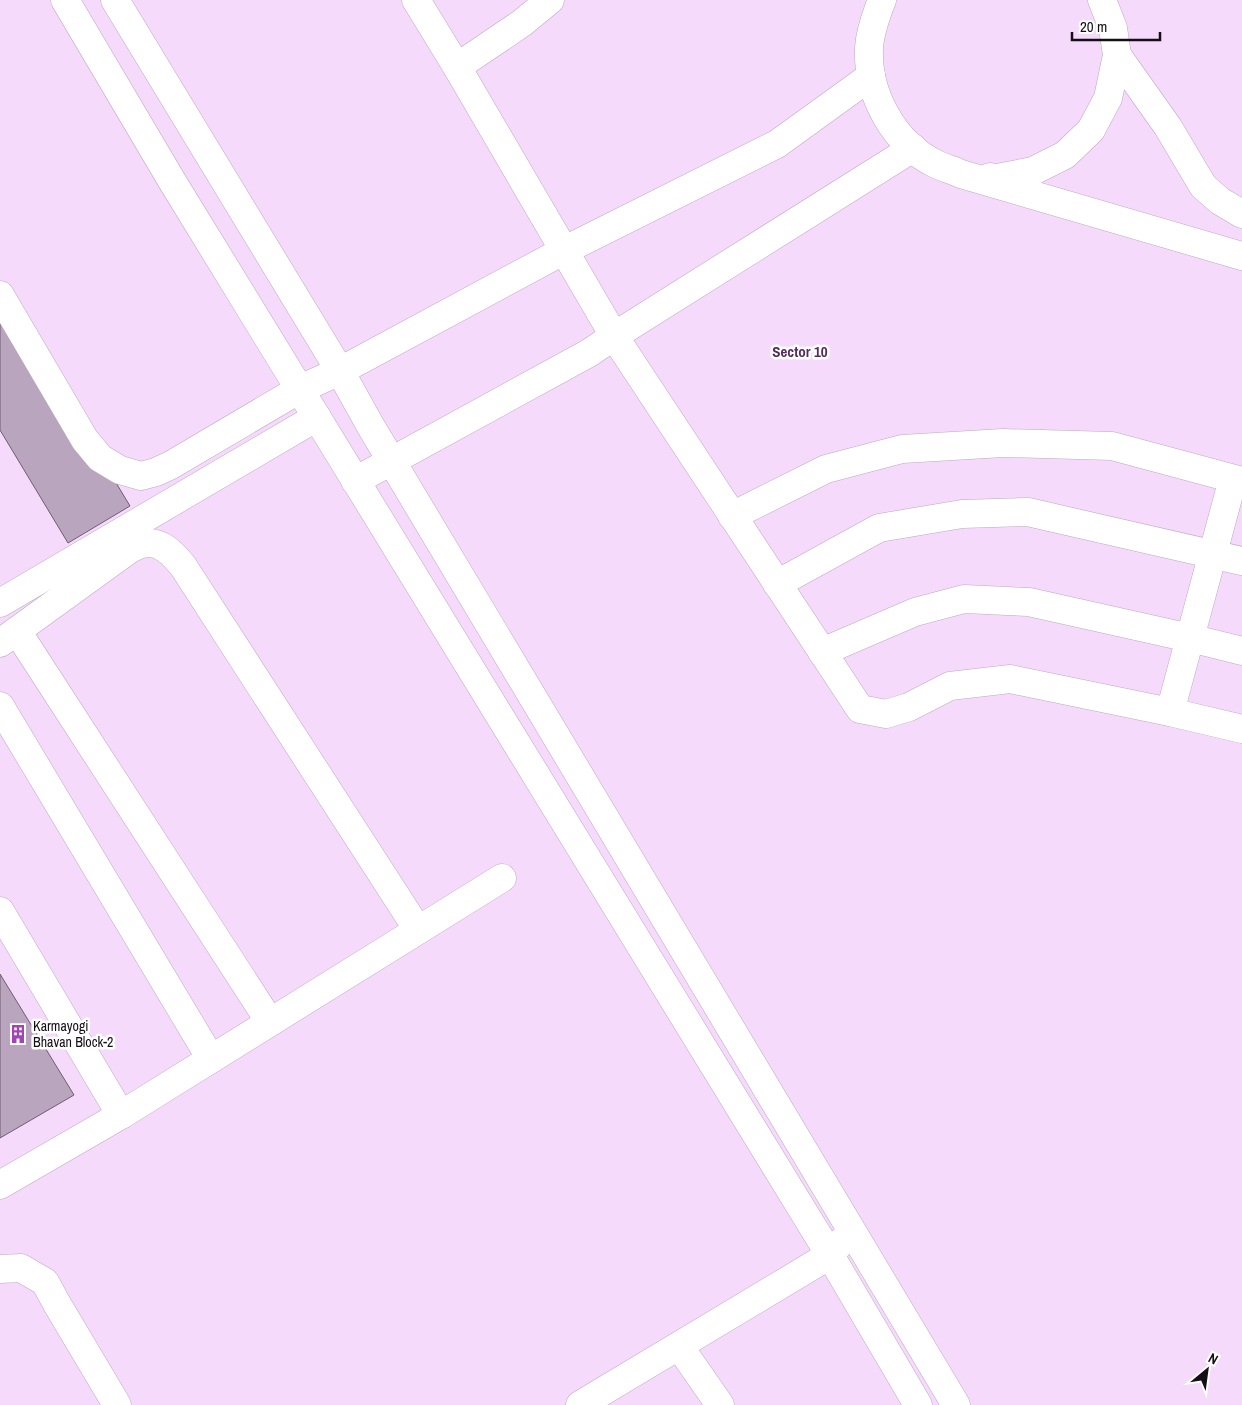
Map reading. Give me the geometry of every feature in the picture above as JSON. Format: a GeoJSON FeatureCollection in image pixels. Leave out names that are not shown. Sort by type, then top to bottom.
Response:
{"type":"FeatureCollection","features":[{"type":"Feature","properties":{"kind":"street"},"geometry":{"type":"LineString","coordinates":[[65,0],[172,181],[830,1255],[918,1405]]}},
{"type":"Feature","properties":{"kind":"street"},"geometry":{"type":"LineString","coordinates":[[115,0],[340,371],[956,1405]]}},
{"type":"Feature","properties":{"kind":"street"},"geometry":{"type":"LineString","coordinates":[[416,0],[614,336],[860,709],[886,714],[909,708],[950,686],[1010,679],[1242,729]]}},
{"type":"Feature","properties":{"kind":"street"},"geometry":{"type":"LineString","coordinates":[[457,67],[522,23],[550,0]]}},
{"type":"Feature","properties":{"kind":"street"},"geometry":{"type":"LineString","coordinates":[[961,174],[997,178],[1033,171],[1065,155],[1091,130],[1108,98],[1117,55],[1113,28],[1102,0]]}},
{"type":"Feature","properties":{"kind":"street"},"geometry":{"type":"LineString","coordinates":[[878,7],[869,48],[871,76],[879,103],[893,127],[912,148],[935,164],[961,174],[1242,256]]}},
{"type":"Feature","properties":{"kind":"street"},"geometry":{"type":"LineString","coordinates":[[1117,55],[1168,128],[1203,186],[1220,201],[1242,214]]}},
{"type":"Feature","properties":{"kind":"street"},"geometry":{"type":"LineString","coordinates":[[0,295],[85,440],[100,458],[120,470],[141,476],[171,465],[300,389],[340,371],[563,251],[777,144],[871,76]]}},
{"type":"Feature","properties":{"kind":"street"},"geometry":{"type":"LineString","coordinates":[[356,481],[589,353],[912,148]]}},
{"type":"Feature","properties":{"kind":"street"},"geometry":{"type":"LineString","coordinates":[[0,604],[316,417]]}},
{"type":"Feature","properties":{"kind":"street"},"geometry":{"type":"LineString","coordinates":[[732,516],[826,469],[902,449],[1003,443],[1112,446],[1237,480],[1212,554],[1170,712]]}},
{"type":"Feature","properties":{"kind":"street"},"geometry":{"type":"LineString","coordinates":[[777,584],[879,528],[962,514],[1028,512],[1242,561]]}},
{"type":"Feature","properties":{"kind":"street"},"geometry":{"type":"LineString","coordinates":[[270,1022],[9,637],[130,549],[142,544],[157,544],[172,552],[183,566],[418,930]]}},
{"type":"Feature","properties":{"kind":"street"},"geometry":{"type":"LineString","coordinates":[[822,652],[915,612],[964,599],[1029,602],[1242,651]]}},
{"type":"Feature","properties":{"kind":"street"},"geometry":{"type":"LineString","coordinates":[[0,706],[211,1059]]}},
{"type":"Feature","properties":{"kind":"street"},"geometry":{"type":"LineString","coordinates":[[0,1185],[121,1115],[502,878]]}},
{"type":"Feature","properties":{"kind":"street"},"geometry":{"type":"LineString","coordinates":[[0,912],[121,1115]]}},
{"type":"Feature","properties":{"kind":"street"},"geometry":{"type":"LineString","coordinates":[[580,1405],[830,1255],[851,1230]]}},
{"type":"Feature","properties":{"kind":"street"},"geometry":{"type":"LineString","coordinates":[[0,1269],[21,1268],[45,1282],[117,1405]]}},
{"type":"Feature","properties":{"kind":"street"},"geometry":{"type":"LineString","coordinates":[[679,1346],[720,1405]]}},
{"type":"Feature","properties":{"kind":"shaded area","name":"Sector 10"},"geometry":{"type":"Polygon","coordinates":[[[0,0],[1242,0],[1242,1405],[0,1405],[0,0]]]}},
{"type":"Feature","properties":{"kind":"building"},"geometry":{"type":"Polygon","coordinates":[[[0,290],[130,506],[68,543],[0,430],[0,290]]]}},
{"type":"Feature","properties":{"kind":"building","name":"Karmayogi Bhavan Block-2"},"geometry":{"type":"Polygon","coordinates":[[[0,974],[74,1095],[0,1138],[0,974]]]}},
{"type":"Feature","properties":{"kind":"place","name":"Karmayogi Bhavan Block-2"},"geometry":{"type":"Point","coordinates":[18,1034]}},
{"type":"Feature","properties":{"kind":"district","name":"Sector 10"},"geometry":{"type":"Point","coordinates":[800,351]}}]}
